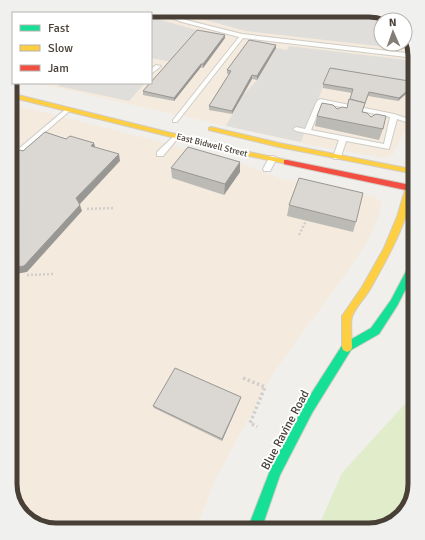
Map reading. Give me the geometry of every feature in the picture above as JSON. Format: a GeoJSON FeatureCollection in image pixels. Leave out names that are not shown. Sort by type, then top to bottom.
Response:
{"type":"FeatureCollection","features":[{"type":"Feature","properties":{"kind":"main road","name":"East Bidwell Street"},"geometry":{"type":"LineString","coordinates":[[17,86],[69,109],[244,153],[408,187]]}},
{"type":"Feature","properties":{"kind":"main road"},"geometry":{"type":"LineString","coordinates":[[69,109],[84,108],[160,125],[169,124],[175,121]]}},
{"type":"Feature","properties":{"kind":"main road","name":"East Bidwell Street"},"geometry":{"type":"LineString","coordinates":[[205,128],[273,144],[408,170]]}},
{"type":"Feature","properties":{"kind":"main road"},"geometry":{"type":"LineString","coordinates":[[177,136],[180,132],[186,130],[252,143],[273,144]]}},
{"type":"Feature","properties":{"kind":"main road"},"geometry":{"type":"LineString","coordinates":[[347,347],[347,316],[365,290],[388,248],[408,200]]}},
{"type":"Feature","properties":{"kind":"main road","name":"Blue Ravine Road"},"geometry":{"type":"LineString","coordinates":[[257,523],[275,472],[308,409],[347,347],[375,331],[394,303],[408,276]]}},
{"type":"Feature","properties":{"kind":"lane"},"geometry":{"type":"LineString","coordinates":[[172,17],[242,36],[408,55]]}},
{"type":"Feature","properties":{"kind":"lane"},"geometry":{"type":"LineString","coordinates":[[175,121],[242,36]]}},
{"type":"Feature","properties":{"kind":"lane"},"geometry":{"type":"LineString","coordinates":[[152,71],[158,66]]}},
{"type":"Feature","properties":{"kind":"lane"},"geometry":{"type":"LineString","coordinates":[[307,131],[320,101],[338,108],[371,115],[394,116],[408,121]]}},
{"type":"Feature","properties":{"kind":"lane"},"geometry":{"type":"LineString","coordinates":[[17,154],[69,109]]}},
{"type":"Feature","properties":{"kind":"lane"},"geometry":{"type":"LineString","coordinates":[[296,128],[307,131],[328,132],[342,138],[364,140],[387,147],[394,116]]}},
{"type":"Feature","properties":{"kind":"lane"},"geometry":{"type":"LineString","coordinates":[[160,154],[177,136]]}},
{"type":"Feature","properties":{"kind":"lane"},"geometry":{"type":"LineString","coordinates":[[337,157],[342,138]]}},
{"type":"Feature","properties":{"kind":"lane"},"geometry":{"type":"LineString","coordinates":[[267,169],[272,158]]}},
{"type":"Feature","properties":{"kind":"path"},"geometry":{"type":"LineString","coordinates":[[87,209],[112,208]]}},
{"type":"Feature","properties":{"kind":"path"},"geometry":{"type":"LineString","coordinates":[[299,235],[306,221]]}},
{"type":"Feature","properties":{"kind":"path"},"geometry":{"type":"LineString","coordinates":[[27,275],[54,274]]}},
{"type":"Feature","properties":{"kind":"path"},"geometry":{"type":"LineString","coordinates":[[243,378],[265,387],[250,422],[257,427]]}},
{"type":"Feature","properties":{"kind":"shaded area"},"geometry":{"type":"Polygon","coordinates":[[[152,17],[373,17],[373,52],[408,52],[408,124],[393,155],[384,158],[311,145],[40,84],[152,84],[152,17]]]}},
{"type":"Feature","properties":{"kind":"shaded area"},"geometry":{"type":"Polygon","coordinates":[[[152,17],[200,31],[172,62],[152,58],[152,17]]]}},
{"type":"Feature","properties":{"kind":"shaded area"},"geometry":{"type":"Polygon","coordinates":[[[195,17],[373,17],[373,45],[246,31],[195,17]]]}},
{"type":"Feature","properties":{"kind":"shaded area"},"geometry":{"type":"Polygon","coordinates":[[[289,46],[408,60],[408,85],[329,72],[301,142],[226,126],[243,95],[257,80],[276,48],[287,50],[289,46]]]}},
{"type":"Feature","properties":{"kind":"shaded area"},"geometry":{"type":"Polygon","coordinates":[[[61,84],[144,84],[129,101],[58,86],[61,84]]]}},
{"type":"Feature","properties":{"kind":"shaded area"},"geometry":{"type":"Polygon","coordinates":[[[17,107],[237,162],[282,179],[375,197],[382,203],[379,216],[366,244],[274,372],[215,480],[199,523],[56,523],[44,521],[34,516],[27,510],[21,501],[17,489],[17,107]]]}},
{"type":"Feature","properties":{"kind":"green space"},"geometry":{"type":"Polygon","coordinates":[[[408,401],[408,484],[406,496],[398,510],[384,520],[374,523],[320,523],[342,473],[408,401]]]}},
{"type":"Feature","properties":{"kind":"building"},"geometry":{"type":"Polygon","coordinates":[[[197,30],[225,35],[174,98],[143,91],[149,84],[152,84],[152,81],[197,30]]]}},
{"type":"Feature","properties":{"kind":"building"},"geometry":{"type":"Polygon","coordinates":[[[249,40],[276,45],[257,76],[252,75],[232,111],[209,106],[231,71],[227,70],[249,40]]]}},
{"type":"Feature","properties":{"kind":"building"},"geometry":{"type":"Polygon","coordinates":[[[330,68],[408,81],[408,90],[399,98],[369,92],[365,103],[350,99],[353,89],[323,84],[330,68]]]}},
{"type":"Feature","properties":{"kind":"building"},"geometry":{"type":"Polygon","coordinates":[[[349,99],[365,103],[362,112],[367,113],[371,117],[376,114],[386,116],[383,129],[317,116],[322,103],[333,105],[337,109],[342,107],[347,108],[349,99]]]}},
{"type":"Feature","properties":{"kind":"building"},"geometry":{"type":"Polygon","coordinates":[[[45,132],[66,139],[70,136],[94,143],[91,146],[119,154],[76,198],[80,205],[24,266],[17,267],[17,152],[20,150],[23,151],[45,132]]]}},
{"type":"Feature","properties":{"kind":"building"},"geometry":{"type":"Polygon","coordinates":[[[188,147],[240,162],[225,184],[171,168],[188,147]]]}},
{"type":"Feature","properties":{"kind":"building"},"geometry":{"type":"Polygon","coordinates":[[[299,178],[363,193],[356,222],[289,205],[299,178]]]}},
{"type":"Feature","properties":{"kind":"building"},"geometry":{"type":"Polygon","coordinates":[[[175,368],[241,397],[222,439],[153,406],[175,368]]]}},
{"type":"Feature","properties":{"kind":"traffic: fast"},"geometry":{"type":"LineString","coordinates":[[257,523],[275,472],[308,409],[347,347],[375,331],[394,303],[408,276]]}},
{"type":"Feature","properties":{"kind":"traffic: slow"},"geometry":{"type":"LineString","coordinates":[[17,97],[244,153],[287,162]]}},
{"type":"Feature","properties":{"kind":"traffic: slow"},"geometry":{"type":"LineString","coordinates":[[211,129],[279,145],[408,171]]}},
{"type":"Feature","properties":{"kind":"traffic: slow"},"geometry":{"type":"LineString","coordinates":[[347,347],[347,316],[365,290],[388,248],[401,217],[408,193]]}},
{"type":"Feature","properties":{"kind":"traffic: jam"},"geometry":{"type":"LineString","coordinates":[[287,162],[408,188]]}}]}
